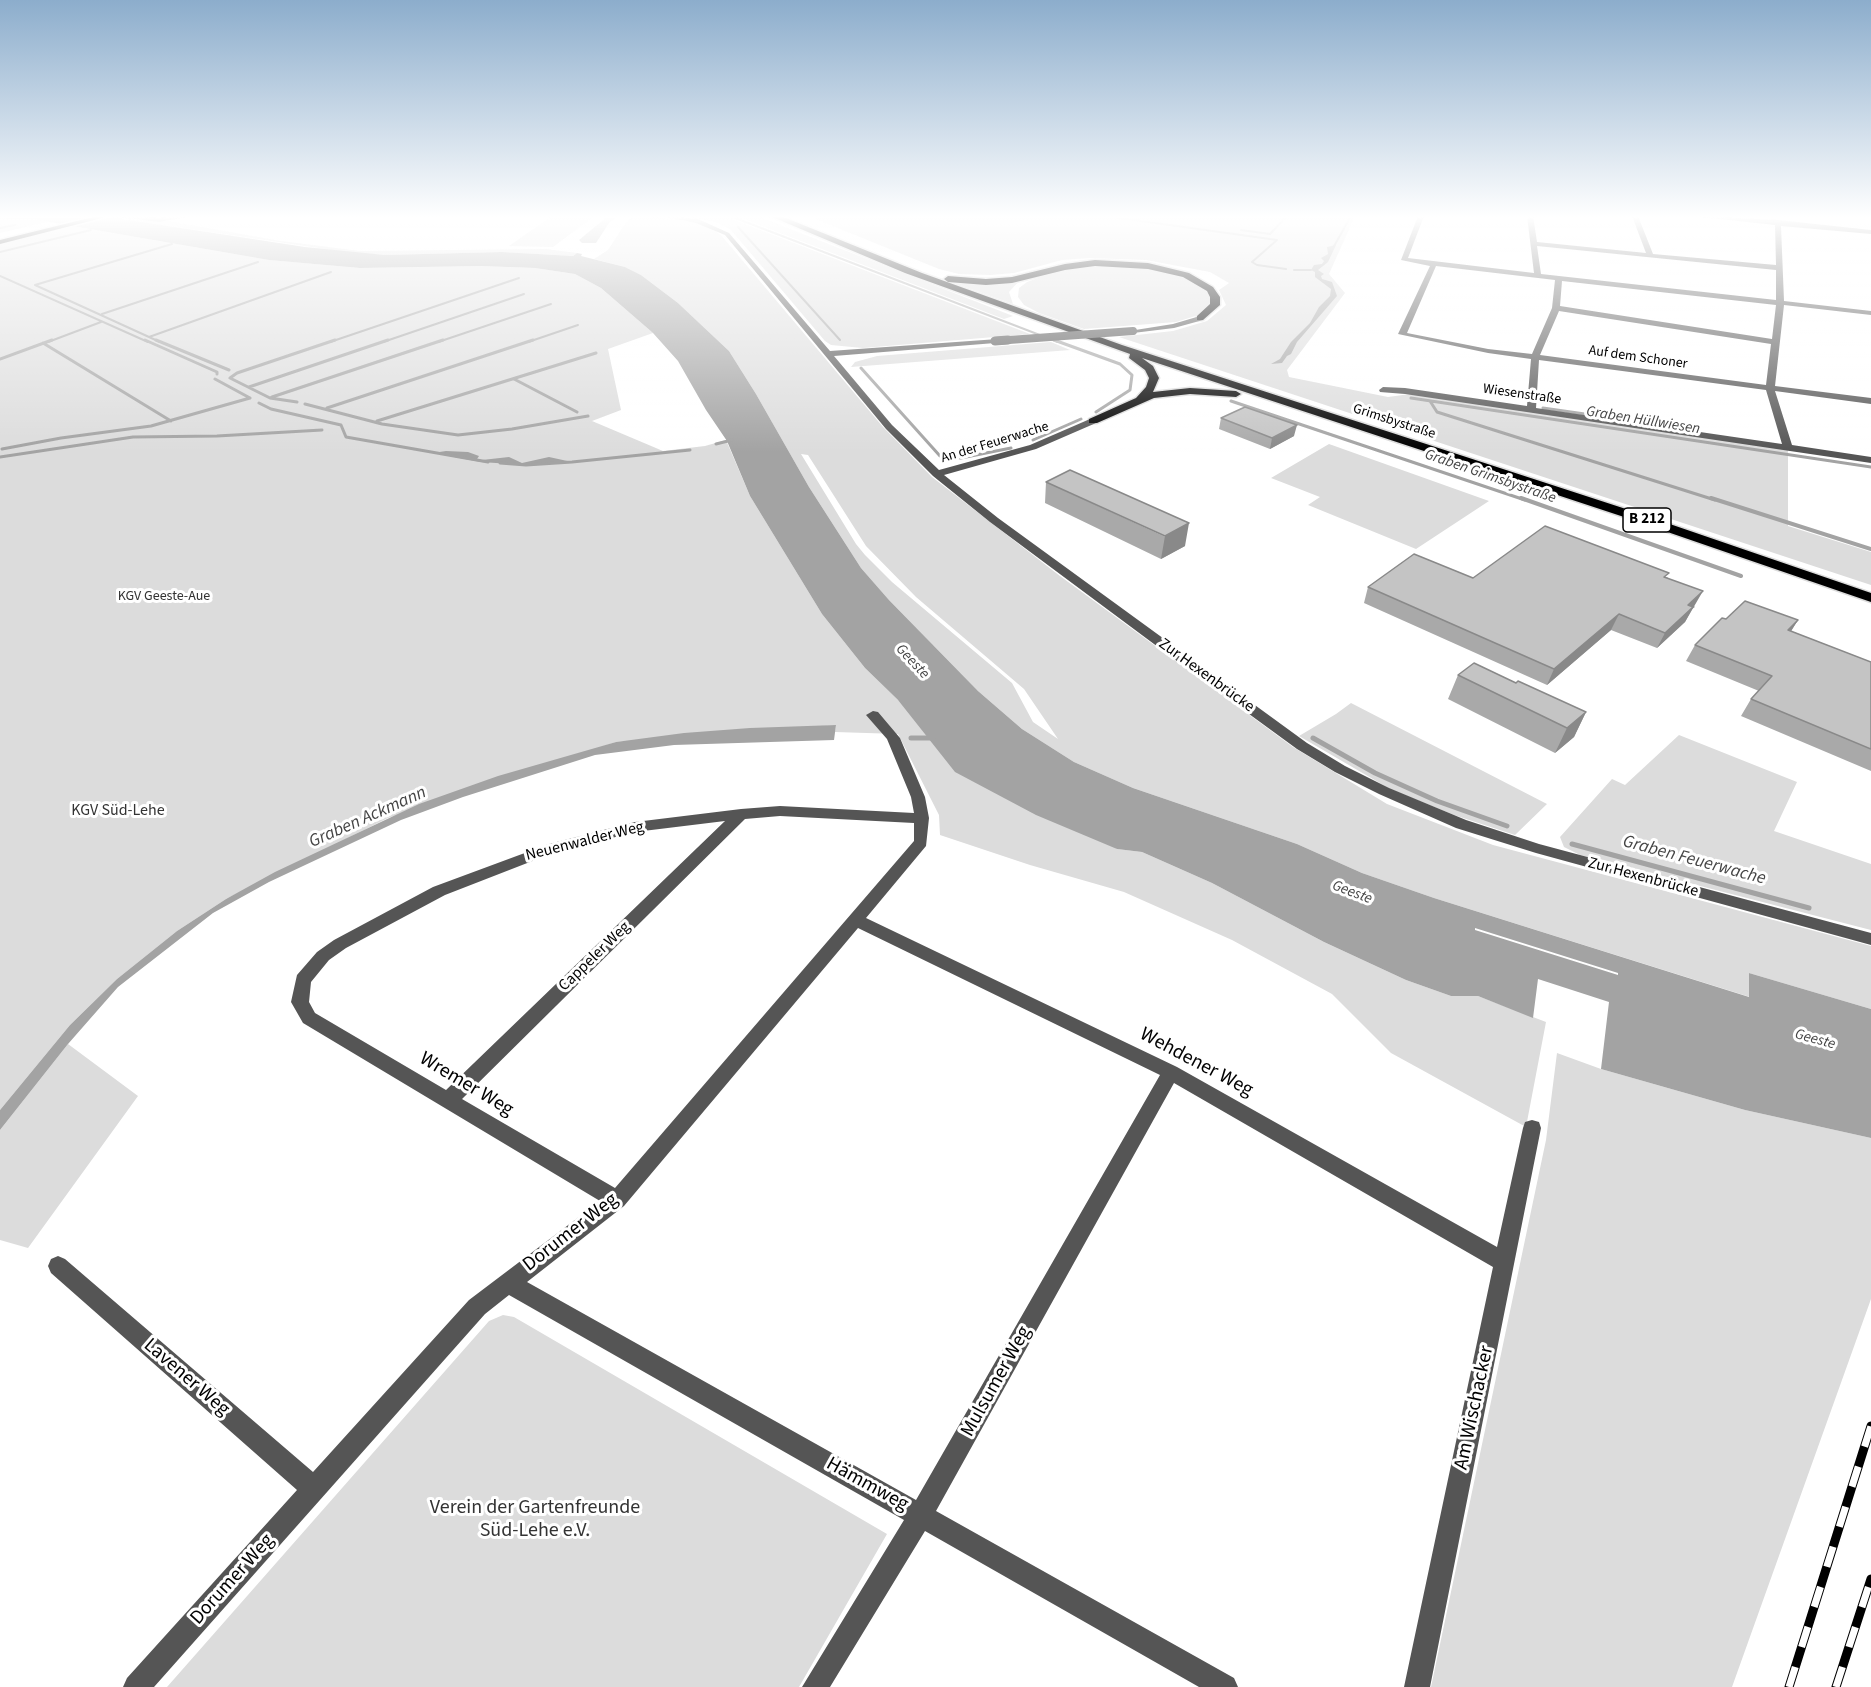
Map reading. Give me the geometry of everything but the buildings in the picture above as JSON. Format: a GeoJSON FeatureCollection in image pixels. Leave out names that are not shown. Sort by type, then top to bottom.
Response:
{"type":"FeatureCollection","features":[{"type":"Feature","properties":{"kind":"highway","name":"Grimsbystraße"},"geometry":{"type":"LineString","coordinates":[[973,295],[1119,347],[1625,513],[1871,598]]}},
{"type":"Feature","properties":{"kind":"highway"},"geometry":{"type":"LineString","coordinates":[[1013,295],[1017,307],[1031,316]]}},
{"type":"Feature","properties":{"kind":"highway"},"geometry":{"type":"LineString","coordinates":[[1200,318],[1215,305],[1213,295]]}},
{"type":"Feature","properties":{"kind":"highway"},"geometry":{"type":"LineString","coordinates":[[1119,347],[1143,363],[1152,373],[1154,378],[1152,388],[1141,398]]}},
{"type":"Feature","properties":{"kind":"highway"},"geometry":{"type":"LineString","coordinates":[[1093,421],[1141,398],[1164,393],[1204,391],[1232,393],[1300,407]]}},
{"type":"Feature","properties":{"kind":"street","name":"Zur Hexenbrücke"},"geometry":{"type":"LineString","coordinates":[[778,295],[889,427],[937,474],[993,520],[1302,746],[1384,791],[1461,824],[1536,848],[1871,939]]}},
{"type":"Feature","properties":{"kind":"street","name":"Auf dem Schoner"},"geometry":{"type":"LineString","coordinates":[[1420,295],[1402,334],[1535,358],[1871,401]]}},
{"type":"Feature","properties":{"kind":"street"},"geometry":{"type":"LineString","coordinates":[[1532,410],[1535,358],[1556,308],[1557,295]]}},
{"type":"Feature","properties":{"kind":"street"},"geometry":{"type":"LineString","coordinates":[[1698,295],[1871,313]]}},
{"type":"Feature","properties":{"kind":"street"},"geometry":{"type":"LineString","coordinates":[[1780,295],[1770,389],[1788,448]]}},
{"type":"Feature","properties":{"kind":"street"},"geometry":{"type":"LineString","coordinates":[[1556,308],[1774,342]]}},
{"type":"Feature","properties":{"kind":"street"},"geometry":{"type":"LineString","coordinates":[[827,354],[1133,331],[1174,326],[1200,318]]}},
{"type":"Feature","properties":{"kind":"street","name":"Wiesenstraße"},"geometry":{"type":"LineString","coordinates":[[1383,390],[1405,391],[1871,460]]}},
{"type":"Feature","properties":{"kind":"street","name":"An der Feuerwache"},"geometry":{"type":"LineString","coordinates":[[937,474],[1046,443],[1093,421]]}},
{"type":"Feature","properties":{"kind":"street","name":"Dorumer Weg"},"geometry":{"type":"LineString","coordinates":[[136,1687],[477,1307],[616,1200],[921,842],[922,818],[918,797],[893,738],[873,716]]}},
{"type":"Feature","properties":{"kind":"street","name":"Neuenwalder Weg"},"geometry":{"type":"LineString","coordinates":[[300,1002],[303,980],[323,956],[340,944],[439,891],[549,849],[635,828],[741,814],[780,811],[922,818]]}},
{"type":"Feature","properties":{"kind":"street","name":"Cappeler Weg"},"geometry":{"type":"LineString","coordinates":[[448,1100],[741,814]]}},
{"type":"Feature","properties":{"kind":"street","name":"Wehdener Weg"},"geometry":{"type":"LineString","coordinates":[[856,920],[1171,1072],[1505,1263]]}},
{"type":"Feature","properties":{"kind":"street","name":"Wremer Weg"},"geometry":{"type":"LineString","coordinates":[[300,1002],[309,1018],[616,1200]]}},
{"type":"Feature","properties":{"kind":"street","name":"Mulsumer Weg"},"geometry":{"type":"LineString","coordinates":[[815,1687],[921,1515],[1171,1072]]}},
{"type":"Feature","properties":{"kind":"street","name":"Am Wischacker"},"geometry":{"type":"LineString","coordinates":[[1417,1687],[1532,1128]]}},
{"type":"Feature","properties":{"kind":"street","name":"Lavener Weg"},"geometry":{"type":"LineString","coordinates":[[58,1266],[314,1489]]}},
{"type":"Feature","properties":{"kind":"street","name":"Hämmweg"},"geometry":{"type":"LineString","coordinates":[[508,1283],[1225,1687]]}},
{"type":"Feature","properties":{"kind":"green space"},"geometry":{"type":"Polygon","coordinates":[[[0,295],[609,295],[653,333],[608,349],[621,410],[592,421],[663,451],[705,446],[726,440],[750,496],[822,614],[865,668],[898,700],[1117,849],[1142,852],[1212,883],[1324,942],[1406,980],[1451,996],[1478,996],[1546,1022],[1526,1127],[1391,1053],[1332,994],[1232,940],[1124,892],[1030,865],[940,835],[939,815],[898,734],[835,732],[836,725],[616,742],[388,818],[226,899],[177,931],[117,979],[70,1025],[0,1110],[0,295]]]}},
{"type":"Feature","properties":{"kind":"green space"},"geometry":{"type":"Polygon","coordinates":[[[667,295],[771,295],[883,427],[932,477],[1060,576],[1293,747],[1387,804],[1493,845],[1871,946],[1871,1009],[1749,973],[1750,997],[1434,898],[1362,873],[1297,844],[1133,788],[1074,762],[1022,729],[978,691],[861,568],[809,487],[729,351],[667,295]],[[801,454],[865,555],[892,582],[1012,683],[1033,722],[1058,739],[1024,689],[916,597],[866,546],[808,455],[801,454]]]}},
{"type":"Feature","properties":{"kind":"green space"},"geometry":{"type":"Polygon","coordinates":[[[786,295],[928,295],[1030,334],[863,348],[831,345],[786,295]]]}},
{"type":"Feature","properties":{"kind":"green space"},"geometry":{"type":"Polygon","coordinates":[[[941,295],[959,295],[1013,316],[1004,319],[941,295]]]}},
{"type":"Feature","properties":{"kind":"green space"},"geometry":{"type":"Polygon","coordinates":[[[987,295],[1010,295],[1013,304],[987,295]]]}},
{"type":"Feature","properties":{"kind":"green space"},"geometry":{"type":"Polygon","coordinates":[[[1018,295],[1209,295],[1211,297],[1209,306],[1202,314],[1176,322],[1084,329],[1039,313],[1024,305],[1018,295]]]}},
{"type":"Feature","properties":{"kind":"green space"},"geometry":{"type":"Polygon","coordinates":[[[1221,295],[1344,295],[1287,370],[1289,377],[1388,397],[1410,394],[1788,449],[1788,526],[1871,552],[1871,585],[1119,337],[1173,331],[1207,321],[1226,305],[1221,295]]]}},
{"type":"Feature","properties":{"kind":"green space"},"geometry":{"type":"Polygon","coordinates":[[[1051,342],[1070,350],[851,367],[855,362],[877,356],[1051,342]]]}},
{"type":"Feature","properties":{"kind":"green space"},"geometry":{"type":"Polygon","coordinates":[[[1329,444],[1489,501],[1416,549],[1308,505],[1320,497],[1271,478],[1329,444]]]}},
{"type":"Feature","properties":{"kind":"green space"},"geometry":{"type":"Polygon","coordinates":[[[1351,703],[1547,804],[1515,835],[1454,815],[1390,789],[1299,736],[1351,703]]]}},
{"type":"Feature","properties":{"kind":"green space"},"geometry":{"type":"Polygon","coordinates":[[[1679,735],[1797,782],[1774,831],[1871,864],[1871,930],[1580,855],[1564,847],[1560,837],[1612,779],[1625,785],[1679,735]]]}},
{"type":"Feature","properties":{"kind":"green space"},"geometry":{"type":"Polygon","coordinates":[[[68,1044],[138,1096],[28,1248],[0,1240],[0,1130],[68,1044]]]}},
{"type":"Feature","properties":{"kind":"green space"},"geometry":{"type":"Polygon","coordinates":[[[1557,1053],[1601,1069],[1745,1110],[1871,1138],[1871,1299],[1732,1687],[1431,1687],[1546,1140],[1557,1053]]]}},
{"type":"Feature","properties":{"kind":"green space","name":"Verein der Gartenfreunde Süd-Lehe e.V."},"geometry":{"type":"Polygon","coordinates":[[[503,1315],[514,1317],[887,1534],[799,1687],[167,1687],[489,1321],[503,1315]]]}},
{"type":"Feature","properties":{"kind":"water","name":"Geeste"},"geometry":{"type":"Polygon","coordinates":[[[609,295],[667,295],[729,351],[809,487],[861,568],[978,691],[1022,729],[1074,762],[1133,788],[1297,844],[1362,873],[1434,898],[1749,997],[1749,973],[1871,1009],[1871,1138],[1745,1110],[1601,1069],[1609,1002],[1538,979],[1533,1018],[1478,996],[1451,996],[1406,980],[1324,942],[1212,883],[1142,852],[1117,849],[1036,815],[955,772],[898,700],[865,668],[822,614],[750,496],[727,441],[678,361],[653,333],[609,295]],[[1475,928],[1475,930],[1618,975],[1618,973],[1475,928]]]}},
{"type":"Feature","properties":{"kind":"water"},"geometry":{"type":"Polygon","coordinates":[[[1330,296],[1337,296],[1297,342],[1291,354],[1282,363],[1271,364],[1280,359],[1291,342],[1310,323],[1319,307],[1330,296]]]}},
{"type":"Feature","properties":{"kind":"water"},"geometry":{"type":"Polygon","coordinates":[[[468,452],[479,456],[477,459],[482,460],[509,457],[522,463],[549,457],[572,462],[526,465],[481,462],[433,453],[468,452]]]}},
{"type":"Feature","properties":{"kind":"water"},"geometry":{"type":"Polygon","coordinates":[[[836,725],[834,740],[674,745],[595,755],[463,797],[401,820],[269,882],[213,913],[118,987],[68,1044],[0,1130],[0,1110],[70,1025],[117,979],[177,931],[226,899],[275,872],[419,804],[498,776],[616,742],[684,733],[836,725]]]}},
{"type":"Feature","properties":{"kind":"waterway"},"geometry":{"type":"LineString","coordinates":[[42,295],[148,342]]}},
{"type":"Feature","properties":{"kind":"waterway"},"geometry":{"type":"LineString","coordinates":[[56,295],[149,337]]}},
{"type":"Feature","properties":{"kind":"waterway"},"geometry":{"type":"LineString","coordinates":[[102,314],[160,295]]}},
{"type":"Feature","properties":{"kind":"waterway"},"geometry":{"type":"LineString","coordinates":[[149,337],[267,295]]}},
{"type":"Feature","properties":{"kind":"waterway"},"geometry":{"type":"LineString","coordinates":[[330,342],[470,295]]}},
{"type":"Feature","properties":{"kind":"waterway"},"geometry":{"type":"LineString","coordinates":[[383,342],[522,295]]}},
{"type":"Feature","properties":{"kind":"waterway"},"geometry":{"type":"LineString","coordinates":[[799,295],[840,340]]}},
{"type":"Feature","properties":{"kind":"waterway","name":"Graben Grimsbystraße"},"geometry":{"type":"LineString","coordinates":[[935,295],[1058,342]]}},
{"type":"Feature","properties":{"kind":"waterway"},"geometry":{"type":"LineString","coordinates":[[438,342],[551,304]]}},
{"type":"Feature","properties":{"kind":"waterway"},"geometry":{"type":"LineString","coordinates":[[48,342],[101,322]]}},
{"type":"Feature","properties":{"kind":"waterway"},"geometry":{"type":"LineString","coordinates":[[528,342],[578,325]]}},
{"type":"Feature","properties":{"kind":"waterway"},"geometry":{"type":"LineString","coordinates":[[149,337],[160,342]]}},
{"type":"Feature","properties":{"kind":"waterway"},"geometry":{"type":"LineString","coordinates":[[43,343],[52,340]]}},
{"type":"Feature","properties":{"kind":"waterway"},"geometry":{"type":"LineString","coordinates":[[145,340],[217,372],[217,374]]}},
{"type":"Feature","properties":{"kind":"waterway"},"geometry":{"type":"LineString","coordinates":[[156,340],[229,370]]}},
{"type":"Feature","properties":{"kind":"waterway"},"geometry":{"type":"LineString","coordinates":[[297,402],[270,398],[230,378],[237,373],[335,340]]}},
{"type":"Feature","properties":{"kind":"waterway"},"geometry":{"type":"LineString","coordinates":[[249,387],[388,340]]}},
{"type":"Feature","properties":{"kind":"waterway"},"geometry":{"type":"LineString","coordinates":[[272,397],[443,340]]}},
{"type":"Feature","properties":{"kind":"waterway"},"geometry":{"type":"LineString","coordinates":[[327,408],[533,340]]}},
{"type":"Feature","properties":{"kind":"waterway","name":"Graben Grimsbystraße"},"geometry":{"type":"LineString","coordinates":[[1054,340],[1120,364],[1132,375],[1130,390],[1096,412]]}},
{"type":"Feature","properties":{"kind":"waterway"},"geometry":{"type":"LineString","coordinates":[[0,359],[43,343]]}},
{"type":"Feature","properties":{"kind":"waterway"},"geometry":{"type":"LineString","coordinates":[[43,343],[170,421]]}},
{"type":"Feature","properties":{"kind":"waterway"},"geometry":{"type":"LineString","coordinates":[[377,421],[596,353]]}},
{"type":"Feature","properties":{"kind":"waterway","name":"Graben Feuerwache"},"geometry":{"type":"LineString","coordinates":[[861,368],[940,456],[961,458],[1011,448]]}},
{"type":"Feature","properties":{"kind":"waterway"},"geometry":{"type":"LineString","coordinates":[[170,421],[250,398],[215,379]]}},
{"type":"Feature","properties":{"kind":"waterway"},"geometry":{"type":"LineString","coordinates":[[514,379],[577,412]]}},
{"type":"Feature","properties":{"kind":"waterway","name":"Graben Hüllwiesen"},"geometry":{"type":"LineString","coordinates":[[1411,398],[1871,467]]}},
{"type":"Feature","properties":{"kind":"waterway","name":"Graben Grimsbystraße"},"geometry":{"type":"LineString","coordinates":[[1231,401],[1525,500]]}},
{"type":"Feature","properties":{"kind":"waterway"},"geometry":{"type":"LineString","coordinates":[[1430,401],[1437,412],[1715,500]]}},
{"type":"Feature","properties":{"kind":"waterway"},"geometry":{"type":"LineString","coordinates":[[259,403],[271,409],[341,425],[346,437],[488,462]]}},
{"type":"Feature","properties":{"kind":"waterway"},"geometry":{"type":"LineString","coordinates":[[305,404],[382,424],[458,435],[512,429],[588,416]]}},
{"type":"Feature","properties":{"kind":"waterway"},"geometry":{"type":"LineString","coordinates":[[1543,408],[1654,424]]}},
{"type":"Feature","properties":{"kind":"waterway","name":"Graben Feuerwache"},"geometry":{"type":"LineString","coordinates":[[1033,440],[1081,419]]}},
{"type":"Feature","properties":{"kind":"waterway"},"geometry":{"type":"LineString","coordinates":[[2,449],[61,438],[151,426],[170,421]]}},
{"type":"Feature","properties":{"kind":"waterway"},"geometry":{"type":"LineString","coordinates":[[0,457],[133,437],[217,436],[322,430]]}},
{"type":"Feature","properties":{"kind":"waterway"},"geometry":{"type":"LineString","coordinates":[[716,444],[732,440]]}},
{"type":"Feature","properties":{"kind":"waterway"},"geometry":{"type":"LineString","coordinates":[[500,463],[526,465],[572,462],[690,450]]}},
{"type":"Feature","properties":{"kind":"waterway","name":"Graben Grimsbystraße"},"geometry":{"type":"LineString","coordinates":[[1521,498],[1741,576]]}},
{"type":"Feature","properties":{"kind":"waterway"},"geometry":{"type":"LineString","coordinates":[[1711,498],[1871,549]]}},
{"type":"Feature","properties":{"kind":"waterway","name":"Graben Ackmann"},"geometry":{"type":"LineString","coordinates":[[911,738],[933,738]]}},
{"type":"Feature","properties":{"kind":"waterway","name":"Graben Feuerwache"},"geometry":{"type":"LineString","coordinates":[[1313,738],[1375,773],[1437,801],[1507,826]]}},
{"type":"Feature","properties":{"kind":"waterway","name":"Graben Feuerwache"},"geometry":{"type":"LineString","coordinates":[[1572,844],[1809,908]]}},
{"type":"Feature","properties":{"kind":"railway"},"geometry":{"type":"LineString","coordinates":[[1789,1687],[1871,1426]]}},
{"type":"Feature","properties":{"kind":"railway"},"geometry":{"type":"LineString","coordinates":[[1836,1687],[1871,1579]]}},
{"type":"Feature","properties":{"kind":"park label","name":"KGV Geeste-Aue"},"geometry":{"type":"Point","coordinates":[164,597]}},
{"type":"Feature","properties":{"kind":"park label","name":"KGV Süd-Lehe"},"geometry":{"type":"Point","coordinates":[118,811]}}]}
